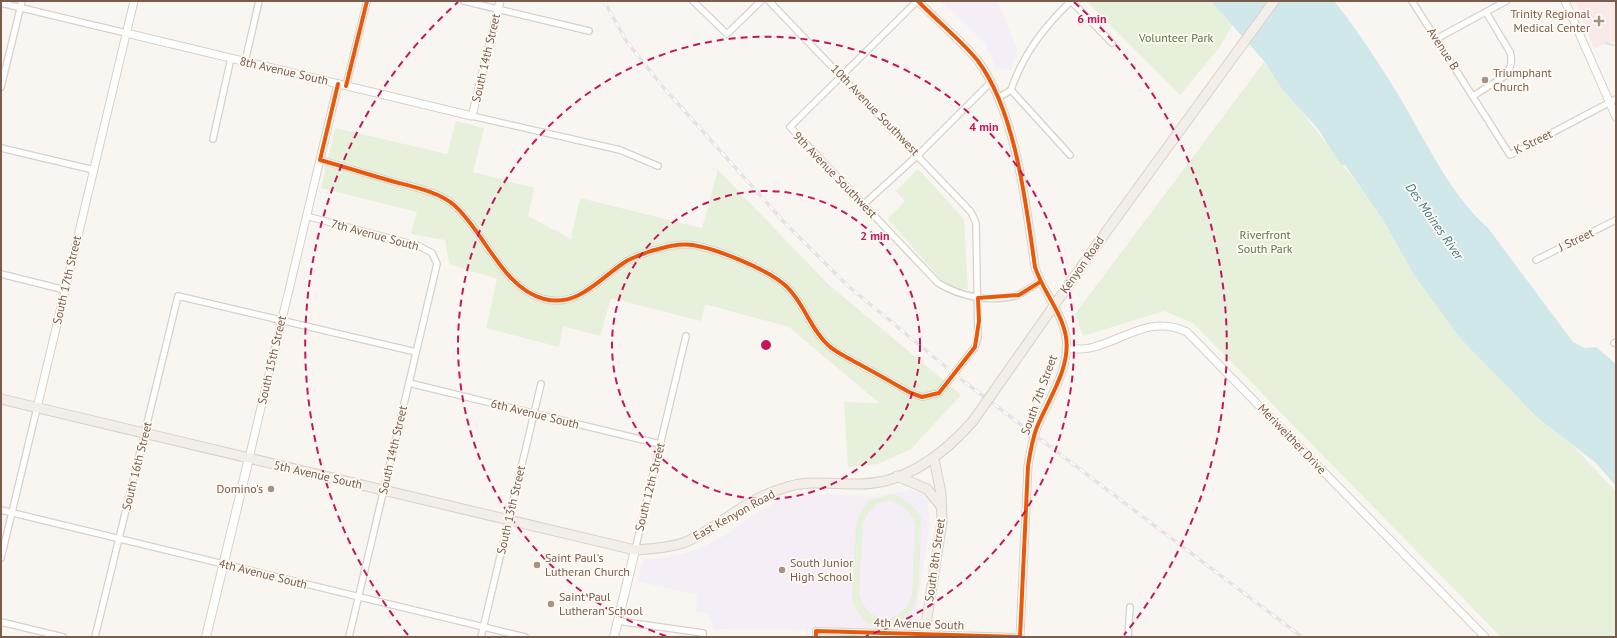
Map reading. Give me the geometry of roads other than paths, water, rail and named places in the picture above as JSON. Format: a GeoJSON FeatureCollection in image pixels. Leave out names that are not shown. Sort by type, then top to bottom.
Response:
{"type":"FeatureCollection","features":[{"type":"Feature","properties":{"kind":"main road","name":"Kenyon Road"},"geometry":{"type":"LineString","coordinates":[[857,484],[887,480],[934,459],[959,437],[973,421],[1098,243],[1274,1]]}},
{"type":"Feature","properties":{"kind":"main road","name":"5th Avenue South"},"geometry":{"type":"LineString","coordinates":[[1,399],[635,550]]}},
{"type":"Feature","properties":{"kind":"main road","name":"South 15th Street"},"geometry":{"type":"LineString","coordinates":[[206,637],[249,458]]}},
{"type":"Feature","properties":{"kind":"main road","name":"South 8th Street"},"geometry":{"type":"LineString","coordinates":[[924,635],[940,543],[942,507],[941,493],[934,459]]}},
{"type":"Feature","properties":{"kind":"main road"},"geometry":{"type":"LineString","coordinates":[[897,476],[927,489],[942,507]]}},
{"type":"Feature","properties":{"kind":"main road","name":"East Kenyon Road"},"geometry":{"type":"LineString","coordinates":[[635,550],[683,543],[711,529],[742,508],[788,486],[823,483],[857,484]]}},
{"type":"Feature","properties":{"kind":"main road","name":"South 12th Street"},"geometry":{"type":"LineString","coordinates":[[614,637],[635,550]]}},
{"type":"Feature","properties":{"kind":"street"},"geometry":{"type":"LineString","coordinates":[[1,87],[22,1]]}},
{"type":"Feature","properties":{"kind":"street","name":"South 17th Street"},"geometry":{"type":"LineString","coordinates":[[1,558],[134,1]]}},
{"type":"Feature","properties":{"kind":"street"},"geometry":{"type":"LineString","coordinates":[[245,62],[258,1]]}},
{"type":"Feature","properties":{"kind":"street"},"geometry":{"type":"LineString","coordinates":[[346,86],[367,1]]}},
{"type":"Feature","properties":{"kind":"street"},"geometry":{"type":"LineString","coordinates":[[464,1],[589,31]]}},
{"type":"Feature","properties":{"kind":"street","name":"South 14th Street"},"geometry":{"type":"LineString","coordinates":[[472,116],[500,1]]}},
{"type":"Feature","properties":{"kind":"street"},"geometry":{"type":"LineString","coordinates":[[694,1],[727,34],[761,1]]}},
{"type":"Feature","properties":{"kind":"street","name":"10th Avenue Southwest"},"geometry":{"type":"LineString","coordinates":[[769,1],[971,212],[976,223],[978,298]]}},
{"type":"Feature","properties":{"kind":"street"},"geometry":{"type":"LineString","coordinates":[[842,76],[917,1]]}},
{"type":"Feature","properties":{"kind":"street","name":"South 7th Street"},"geometry":{"type":"LineString","coordinates":[[917,1],[977,61],[991,82],[998,98],[1016,158],[1035,267],[1040,282],[1063,325],[1066,349],[1062,370],[1031,445],[1028,466],[1020,637]]}},
{"type":"Feature","properties":{"kind":"street"},"geometry":{"type":"LineString","coordinates":[[998,98],[1011,90],[1017,71],[1030,49],[1050,22],[1071,1],[1112,43]]}},
{"type":"Feature","properties":{"kind":"street","name":"Avenue B"},"geometry":{"type":"LineString","coordinates":[[1412,1],[1474,96]]}},
{"type":"Feature","properties":{"kind":"street"},"geometry":{"type":"LineString","coordinates":[[1436,39],[1506,1]]}},
{"type":"Feature","properties":{"kind":"street"},"geometry":{"type":"LineString","coordinates":[[1565,1],[1616,118]]}},
{"type":"Feature","properties":{"kind":"street","name":"8th Avenue South"},"geometry":{"type":"LineString","coordinates":[[1,3],[620,150],[658,166]]}},
{"type":"Feature","properties":{"kind":"street"},"geometry":{"type":"LineString","coordinates":[[1474,96],[1504,76],[1508,72],[1512,59],[1510,52],[1486,12]]}},
{"type":"Feature","properties":{"kind":"street"},"geometry":{"type":"LineString","coordinates":[[213,140],[231,58]]}},
{"type":"Feature","properties":{"kind":"street","name":"9th Avenue Southwest"},"geometry":{"type":"LineString","coordinates":[[842,76],[790,127],[938,283],[952,291],[978,298],[1019,294],[1040,282]]}},
{"type":"Feature","properties":{"kind":"street"},"geometry":{"type":"LineString","coordinates":[[864,204],[918,155],[991,82]]}},
{"type":"Feature","properties":{"kind":"street","name":"South 15th Street"},"geometry":{"type":"LineString","coordinates":[[249,458],[338,84]]}},
{"type":"Feature","properties":{"kind":"street"},"geometry":{"type":"LineString","coordinates":[[1011,90],[1070,156]]}},
{"type":"Feature","properties":{"kind":"street","name":"K Street"},"geometry":{"type":"LineString","coordinates":[[1474,96],[1510,155],[1616,99]]}},
{"type":"Feature","properties":{"kind":"street"},"geometry":{"type":"LineString","coordinates":[[1,148],[94,170]]}},
{"type":"Feature","properties":{"kind":"street"},"geometry":{"type":"LineString","coordinates":[[320,160],[419,189],[439,196],[454,205],[471,224],[512,279],[529,292],[543,299],[557,301],[575,297],[588,291],[625,262],[661,248],[680,245],[693,245],[715,251],[747,264],[777,279],[788,287],[828,346],[911,393],[922,397],[939,393],[975,347],[978,338],[978,298]]}},
{"type":"Feature","properties":{"kind":"street","name":"7th Avenue South"},"geometry":{"type":"LineString","coordinates":[[306,216],[419,246],[432,253],[437,264]]}},
{"type":"Feature","properties":{"kind":"street","name":"J Street"},"geometry":{"type":"LineString","coordinates":[[1536,260],[1616,220]]}},
{"type":"Feature","properties":{"kind":"street","name":"South 14th Street"},"geometry":{"type":"LineString","coordinates":[[349,637],[437,264]]}},
{"type":"Feature","properties":{"kind":"street"},"geometry":{"type":"LineString","coordinates":[[1,274],[65,290]]}},
{"type":"Feature","properties":{"kind":"street","name":"South 16th Street"},"geometry":{"type":"LineString","coordinates":[[95,637],[178,296],[282,320]]}},
{"type":"Feature","properties":{"kind":"street"},"geometry":{"type":"LineString","coordinates":[[282,320],[416,352]]}},
{"type":"Feature","properties":{"kind":"street","name":"Meriweither Drive"},"geometry":{"type":"LineString","coordinates":[[1066,349],[1082,350],[1093,348],[1156,325],[1172,326],[1187,332],[1485,637]]}},
{"type":"Feature","properties":{"kind":"street","name":"South 12th Street"},"geometry":{"type":"LineString","coordinates":[[635,550],[686,336]]}},
{"type":"Feature","properties":{"kind":"street","name":"6th Avenue South"},"geometry":{"type":"LineString","coordinates":[[409,383],[660,444]]}},
{"type":"Feature","properties":{"kind":"street","name":"South 13th Street"},"geometry":{"type":"LineString","coordinates":[[481,637],[541,384]]}},
{"type":"Feature","properties":{"kind":"street","name":"4th Avenue South"},"geometry":{"type":"LineString","coordinates":[[1,510],[525,637]]}},
{"type":"Feature","properties":{"kind":"street"},"geometry":{"type":"LineString","coordinates":[[1128,637],[1130,607]]}},
{"type":"Feature","properties":{"kind":"street"},"geometry":{"type":"LineString","coordinates":[[618,621],[703,635]]}},
{"type":"Feature","properties":{"kind":"street"},"geometry":{"type":"LineString","coordinates":[[1,622],[63,637]]}},
{"type":"Feature","properties":{"kind":"street","name":"4th Avenue South"},"geometry":{"type":"LineString","coordinates":[[816,634],[1020,637]]}},
{"type":"Feature","properties":{"kind":"water","name":"Des Moines River"},"geometry":{"type":"Polygon","coordinates":[[[1211,1],[1334,1],[1384,71],[1439,166],[1461,199],[1488,228],[1573,342],[1585,348],[1596,347],[1616,364],[1616,486],[1596,463],[1537,417],[1460,338],[1414,275],[1383,220],[1345,165],[1341,165],[1318,129],[1282,89],[1264,61],[1211,1]]]}},
{"type":"Feature","properties":{"kind":"waterway"},"geometry":{"type":"LineString","coordinates":[[1605,43],[1616,46]]}},
{"type":"Feature","properties":{"kind":"railway"},"geometry":{"type":"LineString","coordinates":[[604,1],[627,42],[663,87],[784,222],[848,286],[958,377],[1302,637]]}},
{"type":"Feature","properties":{"kind":"place","name":"Trinity Regional Medical Center"},"geometry":{"type":"Point","coordinates":[1599,21]}},
{"type":"Feature","properties":{"kind":"place","name":"Triumphant Church"},"geometry":{"type":"Point","coordinates":[1485,80]}},
{"type":"Feature","properties":{"kind":"place","name":"Domino's"},"geometry":{"type":"Point","coordinates":[271,489]}},
{"type":"Feature","properties":{"kind":"place","name":"Saint Paul's Lutheran Church"},"geometry":{"type":"Point","coordinates":[537,565]}},
{"type":"Feature","properties":{"kind":"place","name":"South Junior High School"},"geometry":{"type":"Point","coordinates":[782,570]}},
{"type":"Feature","properties":{"kind":"place","name":"Saint Paul Lutheran School"},"geometry":{"type":"Point","coordinates":[551,604]}},
{"type":"Feature","properties":{"kind":"park label","name":"Volunteer Park"},"geometry":{"type":"Point","coordinates":[1176,38]}},
{"type":"Feature","properties":{"kind":"park label","name":"Riverfront South Park"},"geometry":{"type":"Point","coordinates":[1265,242]}}]}
